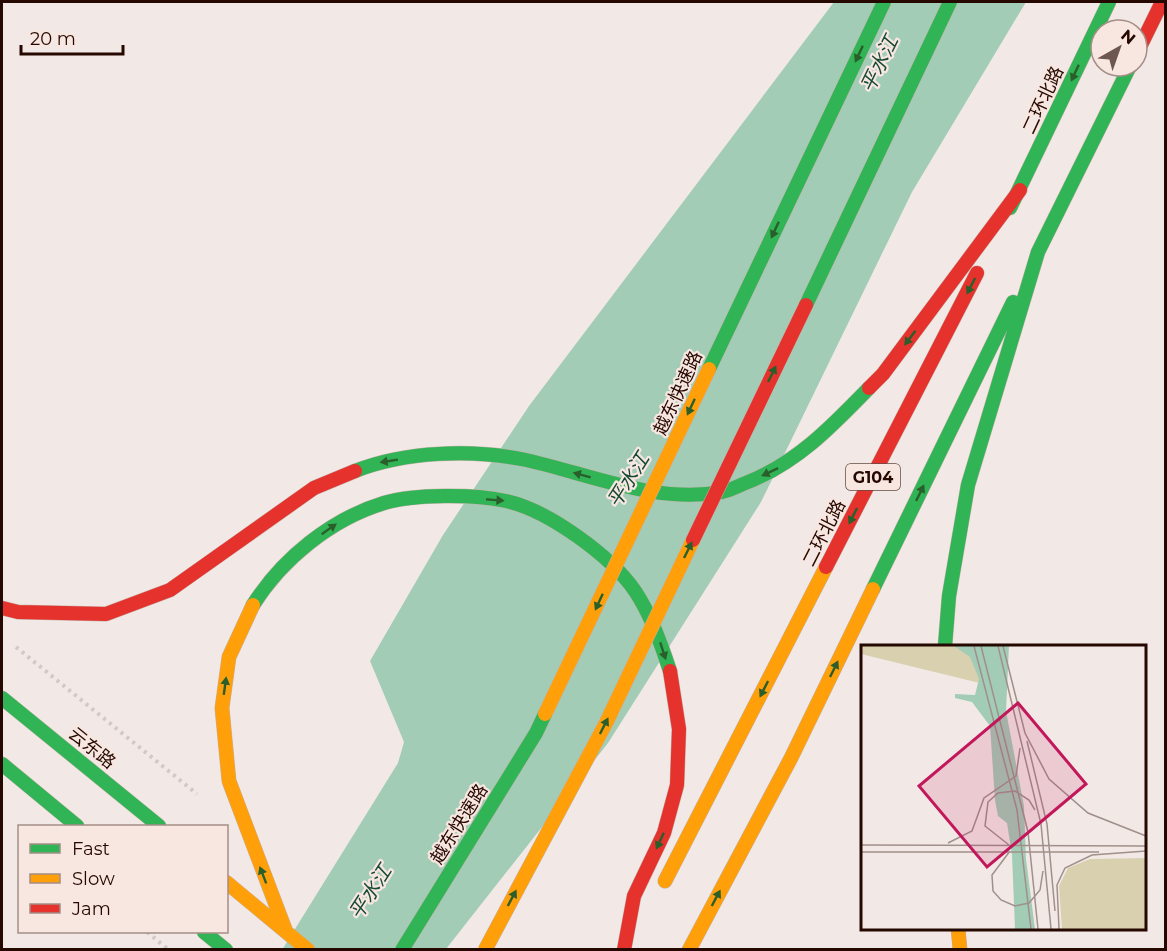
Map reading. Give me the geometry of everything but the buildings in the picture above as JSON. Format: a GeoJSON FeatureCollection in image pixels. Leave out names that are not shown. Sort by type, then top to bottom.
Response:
{"type":"FeatureCollection","features":[{"type":"Feature","properties":{"kind":"main road","name":"越东快速路"},"geometry":{"type":"LineString","coordinates":[[402,950],[536,733],[884,2]]}},
{"type":"Feature","properties":{"kind":"main road"},"geometry":{"type":"LineString","coordinates":[[484,950],[606,723],[950,2]]}},
{"type":"Feature","properties":{"kind":"main road","name":"二环北路"},"geometry":{"type":"LineString","coordinates":[[656,898],[1020,190],[1109,2]]}},
{"type":"Feature","properties":{"kind":"main road"},"geometry":{"type":"LineString","coordinates":[[1149,29],[1162,2]]}},
{"type":"Feature","properties":{"kind":"main road","name":"G104"},"geometry":{"type":"LineString","coordinates":[[689,950],[791,758],[1124,78]]}},
{"type":"Feature","properties":{"kind":"main road"},"geometry":{"type":"LineString","coordinates":[[2,608],[18,612],[106,614],[170,590],[243,541],[314,488],[383,460],[462,454],[524,460],[611,483],[672,494],[723,492],[776,471],[819,439],[883,374],[1020,190]]}},
{"type":"Feature","properties":{"kind":"main road"},"geometry":{"type":"LineString","coordinates":[[945,645],[949,596],[968,485],[1038,252]]}},
{"type":"Feature","properties":{"kind":"main road"},"geometry":{"type":"LineString","coordinates":[[285,929],[229,781],[222,708],[230,657],[254,603],[296,553],[339,523],[384,503],[437,496],[507,501],[559,524],[608,562],[634,591],[657,633],[672,678],[679,729],[677,785],[664,833],[634,896],[624,950]]}},
{"type":"Feature","properties":{"kind":"main road","name":"云东路"},"geometry":{"type":"LineString","coordinates":[[2,698],[158,825]]}},
{"type":"Feature","properties":{"kind":"main road"},"geometry":{"type":"LineString","coordinates":[[2,764],[76,825]]}},
{"type":"Feature","properties":{"kind":"main road"},"geometry":{"type":"LineString","coordinates":[[228,884],[308,950]]}},
{"type":"Feature","properties":{"kind":"main road"},"geometry":{"type":"LineString","coordinates":[[630,950],[646,918]]}},
{"type":"Feature","properties":{"kind":"main road"},"geometry":{"type":"LineString","coordinates":[[958,930],[960,950]]}},
{"type":"Feature","properties":{"kind":"main road"},"geometry":{"type":"LineString","coordinates":[[205,933],[226,950]]}},
{"type":"Feature","properties":{"kind":"path"},"geometry":{"type":"LineString","coordinates":[[11,643],[203,799]]}},
{"type":"Feature","properties":{"kind":"path"},"geometry":{"type":"LineString","coordinates":[[148,933],[169,950]]}},
{"type":"Feature","properties":{"kind":"water","name":"平水江"},"geometry":{"type":"Polygon","coordinates":[[[834,2],[1026,2],[912,192],[761,502],[608,743],[446,949],[282,950],[398,763],[404,742],[370,661],[443,535],[529,406],[834,2]]]}},
{"type":"Feature","properties":{"kind":"traffic: fast"},"geometry":{"type":"LineString","coordinates":[[709,369],[884,2]]}},
{"type":"Feature","properties":{"kind":"traffic: fast"},"geometry":{"type":"LineString","coordinates":[[806,305],[950,2]]}},
{"type":"Feature","properties":{"kind":"traffic: fast"},"geometry":{"type":"LineString","coordinates":[[1010,208],[1109,2]]}},
{"type":"Feature","properties":{"kind":"traffic: fast"},"geometry":{"type":"LineString","coordinates":[[945,645],[949,596],[968,485],[1038,252],[1124,78]]}},
{"type":"Feature","properties":{"kind":"traffic: fast"},"geometry":{"type":"LineString","coordinates":[[873,589],[1013,302]]}},
{"type":"Feature","properties":{"kind":"traffic: fast"},"geometry":{"type":"LineString","coordinates":[[355,471],[375,464],[417,456],[484,454],[526,460],[648,491],[697,495],[722,492],[766,474],[799,453],[828,429],[869,388]]}},
{"type":"Feature","properties":{"kind":"traffic: fast"},"geometry":{"type":"LineString","coordinates":[[253,605],[278,572],[293,557],[327,530],[364,510],[384,503],[411,498],[478,497],[506,501],[523,506],[559,524],[611,563],[641,600],[670,671]]}},
{"type":"Feature","properties":{"kind":"traffic: fast"},"geometry":{"type":"LineString","coordinates":[[2,698],[158,825]]}},
{"type":"Feature","properties":{"kind":"traffic: fast"},"geometry":{"type":"LineString","coordinates":[[402,950],[536,733],[545,714]]}},
{"type":"Feature","properties":{"kind":"traffic: fast"},"geometry":{"type":"LineString","coordinates":[[2,764],[76,825]]}},
{"type":"Feature","properties":{"kind":"traffic: fast"},"geometry":{"type":"LineString","coordinates":[[205,933],[226,950]]}},
{"type":"Feature","properties":{"kind":"traffic: slow"},"geometry":{"type":"LineString","coordinates":[[545,714],[709,369]]}},
{"type":"Feature","properties":{"kind":"traffic: slow"},"geometry":{"type":"LineString","coordinates":[[485,950],[606,723],[693,540]]}},
{"type":"Feature","properties":{"kind":"traffic: slow"},"geometry":{"type":"LineString","coordinates":[[665,881],[826,567]]}},
{"type":"Feature","properties":{"kind":"traffic: slow"},"geometry":{"type":"LineString","coordinates":[[689,950],[791,758],[873,589]]}},
{"type":"Feature","properties":{"kind":"traffic: slow"},"geometry":{"type":"LineString","coordinates":[[253,605],[229,657],[222,708],[229,781],[285,929]]}},
{"type":"Feature","properties":{"kind":"traffic: slow"},"geometry":{"type":"LineString","coordinates":[[228,884],[308,950]]}},
{"type":"Feature","properties":{"kind":"traffic: slow"},"geometry":{"type":"LineString","coordinates":[[958,930],[960,950]]}},
{"type":"Feature","properties":{"kind":"traffic: jam"},"geometry":{"type":"LineString","coordinates":[[1149,29],[1162,2]]}},
{"type":"Feature","properties":{"kind":"traffic: jam"},"geometry":{"type":"LineString","coordinates":[[869,388],[883,374],[1020,190]]}},
{"type":"Feature","properties":{"kind":"traffic: jam"},"geometry":{"type":"LineString","coordinates":[[826,567],[977,273]]}},
{"type":"Feature","properties":{"kind":"traffic: jam"},"geometry":{"type":"LineString","coordinates":[[693,540],[806,305]]}},
{"type":"Feature","properties":{"kind":"traffic: jam"},"geometry":{"type":"LineString","coordinates":[[2,608],[18,612],[106,614],[170,590],[314,488],[355,471]]}},
{"type":"Feature","properties":{"kind":"traffic: jam"},"geometry":{"type":"LineString","coordinates":[[624,950],[634,896],[664,833],[677,785],[679,729],[670,671]]}}]}
